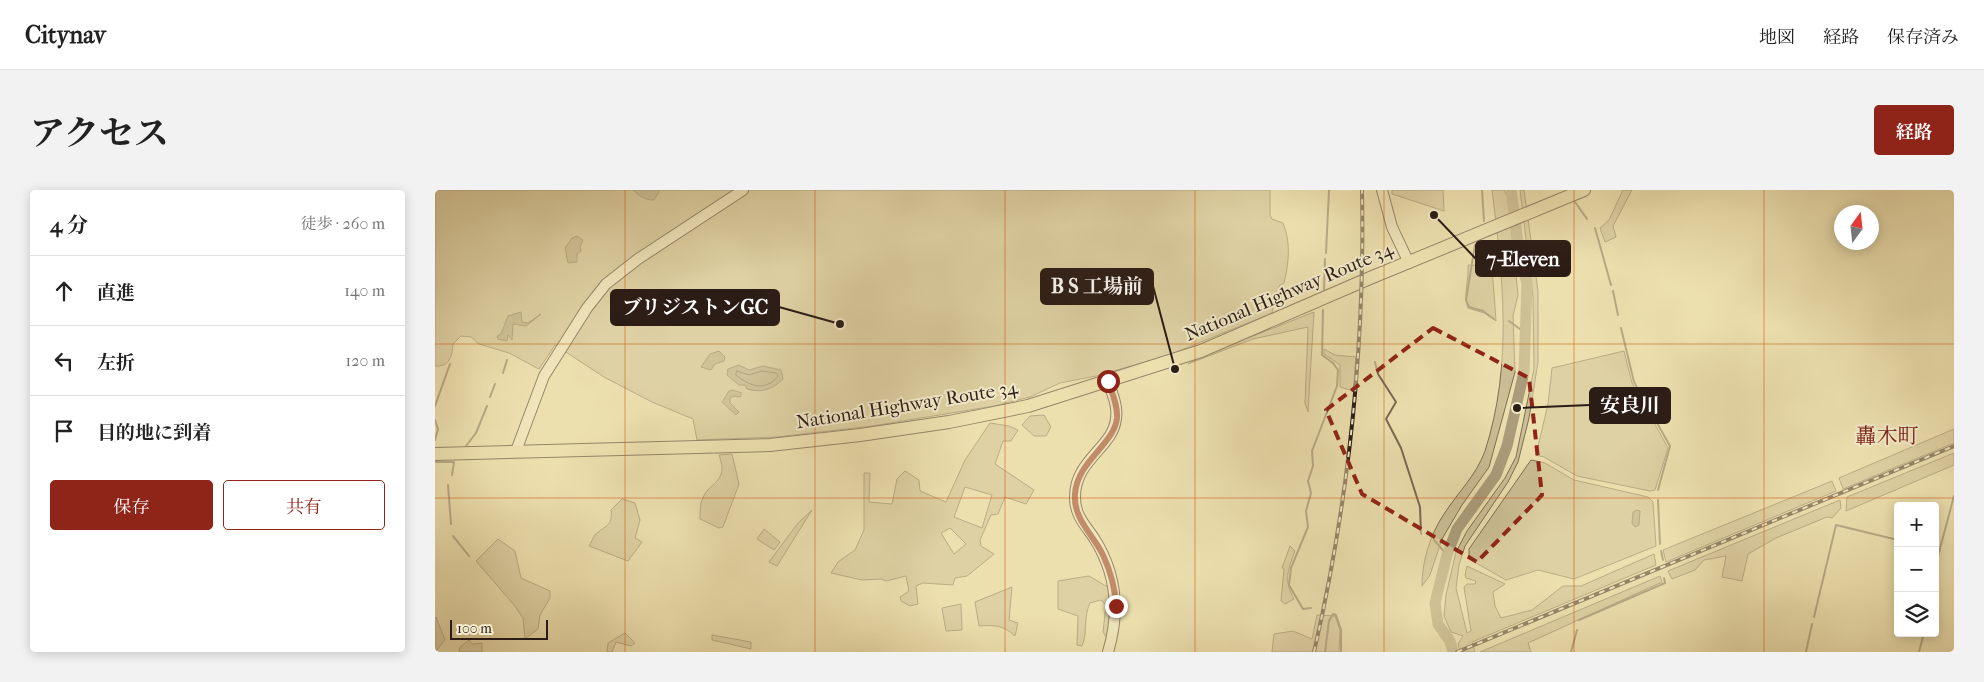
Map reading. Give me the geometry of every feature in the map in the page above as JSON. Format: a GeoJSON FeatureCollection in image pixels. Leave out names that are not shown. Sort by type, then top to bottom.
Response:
{"type":"FeatureCollection","features":[{"type":"Feature","properties":{"kind":"highway","name":"National Highway Route 34"},"geometry":{"type":"LineString","coordinates":[[435,454],[770,445],[860,435],[949,422],[1028,406],[1201,352],[1584,190]]}},
{"type":"Feature","properties":{"kind":"street"},"geometry":{"type":"LineString","coordinates":[[516,451],[544,376],[587,308],[606,284],[638,259],[743,190]]}},
{"type":"Feature","properties":{"kind":"street"},"geometry":{"type":"LineString","coordinates":[[1382,190],[1392,227],[1409,263]]}},
{"type":"Feature","properties":{"kind":"street"},"geometry":{"type":"LineString","coordinates":[[1108,381],[1117,409],[1117,420],[1113,430],[1080,472],[1075,493],[1077,511],[1081,523],[1103,554],[1115,587],[1115,622],[1108,652]]}},
{"type":"Feature","properties":{"kind":"highlighted area"},"geometry":{"type":"Polygon","coordinates":[[[1433,328],[1529,378],[1542,495],[1477,562],[1362,494],[1326,410],[1433,328]]]}},
{"type":"Feature","properties":{"kind":"shaded area"},"geometry":{"type":"Polygon","coordinates":[[[435,190],[1270,190],[1270,215],[1272,219],[1283,223],[1286,230],[1288,260],[1284,283],[1279,286],[1278,301],[1274,302],[1272,313],[1169,355],[1096,376],[1060,383],[1030,397],[994,406],[872,426],[776,437],[697,440],[693,419],[652,402],[604,377],[555,345],[539,369],[509,353],[479,344],[471,337],[461,336],[453,344],[452,353],[447,363],[435,366],[435,190]]]}},
{"type":"Feature","properties":{"kind":"shaded area"},"geometry":{"type":"Polygon","coordinates":[[[1392,190],[1443,190],[1444,211],[1392,194],[1392,190]]]}},
{"type":"Feature","properties":{"kind":"shaded area"},"geometry":{"type":"Polygon","coordinates":[[[1492,190],[1504,190],[1508,198],[1518,295],[1513,316],[1515,372],[1489,467],[1462,505],[1442,539],[1430,575],[1422,586],[1425,558],[1431,539],[1444,514],[1472,476],[1481,460],[1494,418],[1499,386],[1503,321],[1502,288],[1492,190]]]}},
{"type":"Feature","properties":{"kind":"shaded area"},"geometry":{"type":"Polygon","coordinates":[[[1520,190],[1524,190],[1538,291],[1538,362],[1529,418],[1518,462],[1508,482],[1465,546],[1459,565],[1456,588],[1467,633],[1471,631],[1464,587],[1467,584],[1475,584],[1476,581],[1466,578],[1467,566],[1505,584],[1493,592],[1495,606],[1501,618],[1532,610],[1563,586],[1581,586],[1654,554],[1656,565],[1472,642],[1475,652],[1460,652],[1458,644],[1463,636],[1451,632],[1444,616],[1446,595],[1456,552],[1467,531],[1505,478],[1516,457],[1534,369],[1533,297],[1520,190]]]}},
{"type":"Feature","properties":{"kind":"shaded area"},"geometry":{"type":"Polygon","coordinates":[[[1623,190],[1632,190],[1613,226],[1616,237],[1605,242],[1600,228],[1609,220],[1623,190]]]}},
{"type":"Feature","properties":{"kind":"shaded area"},"geometry":{"type":"Polygon","coordinates":[[[1468,265],[1492,266],[1496,321],[1484,313],[1468,308],[1466,298],[1468,265]]]}},
{"type":"Feature","properties":{"kind":"shaded area"},"geometry":{"type":"Polygon","coordinates":[[[1314,312],[1308,412],[1305,403],[1308,327],[1253,339],[1188,364],[1200,357],[1314,312]]]}},
{"type":"Feature","properties":{"kind":"shaded area"},"geometry":{"type":"Polygon","coordinates":[[[1324,349],[1335,355],[1356,357],[1353,391],[1340,387],[1340,365],[1324,354],[1324,349]]]}},
{"type":"Feature","properties":{"kind":"shaded area"},"geometry":{"type":"Polygon","coordinates":[[[1624,351],[1632,383],[1668,448],[1655,490],[1650,491],[1577,476],[1544,457],[1536,455],[1548,404],[1552,368],[1624,351]]]}},
{"type":"Feature","properties":{"kind":"shaded area"},"geometry":{"type":"Polygon","coordinates":[[[1044,415],[1051,427],[1046,436],[1034,436],[1022,425],[1030,416],[1044,415]]]}},
{"type":"Feature","properties":{"kind":"shaded area"},"geometry":{"type":"Polygon","coordinates":[[[990,423],[1009,426],[1018,430],[1011,441],[1003,441],[995,464],[1034,490],[1026,504],[1005,497],[998,514],[991,515],[980,540],[981,546],[994,554],[967,576],[955,578],[953,585],[923,583],[916,586],[918,604],[910,606],[901,601],[900,597],[909,591],[906,576],[886,581],[881,579],[862,580],[831,573],[838,562],[855,550],[864,530],[864,473],[870,473],[869,502],[892,504],[897,479],[905,471],[919,480],[920,491],[946,502],[965,460],[990,423]],[[965,487],[954,517],[982,528],[992,495],[965,487]],[[950,528],[941,533],[954,554],[966,544],[950,528]]]}},
{"type":"Feature","properties":{"kind":"shaded area"},"geometry":{"type":"Polygon","coordinates":[[[1954,429],[1954,443],[1843,489],[1839,478],[1954,429]]]}},
{"type":"Feature","properties":{"kind":"shaded area"},"geometry":{"type":"Polygon","coordinates":[[[1954,453],[1954,465],[1846,511],[1847,497],[1954,453]]]}},
{"type":"Feature","properties":{"kind":"shaded area"},"geometry":{"type":"Polygon","coordinates":[[[732,454],[739,484],[723,527],[719,528],[700,519],[701,503],[722,472],[719,455],[732,454]]]}},
{"type":"Feature","properties":{"kind":"shaded area"},"geometry":{"type":"Polygon","coordinates":[[[1531,460],[1545,463],[1574,480],[1648,497],[1653,502],[1656,546],[1574,579],[1538,570],[1506,580],[1469,559],[1469,549],[1531,460]]]}},
{"type":"Feature","properties":{"kind":"shaded area"},"geometry":{"type":"Polygon","coordinates":[[[1832,481],[1836,491],[1666,562],[1663,550],[1832,481]]]}},
{"type":"Feature","properties":{"kind":"shaded area"},"geometry":{"type":"Polygon","coordinates":[[[622,499],[635,503],[640,520],[635,538],[642,542],[628,561],[589,546],[595,535],[609,523],[611,520],[611,510],[622,499]]]}},
{"type":"Feature","properties":{"kind":"shaded area"},"geometry":{"type":"Polygon","coordinates":[[[1840,500],[1841,508],[1832,518],[1827,517],[1776,538],[1748,554],[1742,581],[1722,577],[1726,556],[1704,560],[1695,570],[1672,579],[1668,571],[1840,500]]]}},
{"type":"Feature","properties":{"kind":"shaded area"},"geometry":{"type":"Polygon","coordinates":[[[812,510],[777,566],[769,562],[798,523],[812,510]]]}},
{"type":"Feature","properties":{"kind":"shaded area"},"geometry":{"type":"Polygon","coordinates":[[[764,529],[780,542],[774,550],[757,539],[764,529]]]}},
{"type":"Feature","properties":{"kind":"shaded area"},"geometry":{"type":"Polygon","coordinates":[[[498,539],[515,551],[521,578],[550,591],[550,598],[540,615],[538,629],[525,639],[523,618],[476,561],[498,539]]]}},
{"type":"Feature","properties":{"kind":"shaded area"},"geometry":{"type":"Polygon","coordinates":[[[1290,546],[1295,551],[1289,570],[1288,581],[1294,599],[1285,604],[1281,601],[1284,569],[1282,568],[1290,546]]]}},
{"type":"Feature","properties":{"kind":"shaded area"},"geometry":{"type":"Polygon","coordinates":[[[1089,576],[1111,589],[1108,640],[1103,632],[1106,605],[1101,600],[1090,603],[1082,646],[1077,645],[1078,616],[1058,609],[1058,581],[1089,576]]]}},
{"type":"Feature","properties":{"kind":"shaded area"},"geometry":{"type":"Polygon","coordinates":[[[1660,576],[1662,582],[1528,643],[1531,652],[1480,652],[1660,576]]]}},
{"type":"Feature","properties":{"kind":"shaded area"},"geometry":{"type":"Polygon","coordinates":[[[1012,587],[1009,620],[1018,623],[1015,636],[999,627],[979,626],[975,602],[1012,587]]]}},
{"type":"Feature","properties":{"kind":"shaded area"},"geometry":{"type":"Polygon","coordinates":[[[961,604],[962,630],[946,631],[942,608],[961,604]]]}},
{"type":"Feature","properties":{"kind":"shaded area"},"geometry":{"type":"Polygon","coordinates":[[[1317,615],[1335,616],[1340,630],[1339,652],[1272,652],[1274,634],[1293,631],[1312,639],[1317,615]]]}},
{"type":"Feature","properties":{"kind":"shaded area"},"geometry":{"type":"Polygon","coordinates":[[[435,618],[445,640],[435,652],[435,618]]]}},
{"type":"Feature","properties":{"kind":"shaded area"},"geometry":{"type":"Polygon","coordinates":[[[625,633],[635,643],[631,646],[616,642],[612,652],[607,652],[608,643],[625,633]]]}},
{"type":"Feature","properties":{"kind":"shaded area"},"geometry":{"type":"Polygon","coordinates":[[[712,635],[751,642],[751,649],[712,640],[712,635]]]}},
{"type":"Feature","properties":{"kind":"shaded area"},"geometry":{"type":"Polygon","coordinates":[[[469,640],[472,644],[482,643],[482,652],[459,652],[460,647],[469,640]]]}},
{"type":"Feature","properties":{"kind":"water"},"geometry":{"type":"Polygon","coordinates":[[[633,190],[659,190],[659,192],[654,200],[651,200],[642,197],[633,190]]]}},
{"type":"Feature","properties":{"kind":"water"},"geometry":{"type":"Polygon","coordinates":[[[577,236],[583,240],[580,247],[581,251],[577,254],[577,262],[568,263],[565,248],[572,238],[577,236]]]}},
{"type":"Feature","properties":{"kind":"water"},"geometry":{"type":"Polygon","coordinates":[[[521,312],[522,322],[528,323],[541,314],[526,326],[513,324],[512,340],[508,335],[507,341],[498,339],[497,336],[501,334],[508,316],[521,312]]]}},
{"type":"Feature","properties":{"kind":"water"},"geometry":{"type":"Polygon","coordinates":[[[719,351],[725,357],[724,361],[715,364],[711,370],[701,367],[710,354],[719,351]]]}},
{"type":"Feature","properties":{"kind":"water"},"geometry":{"type":"Polygon","coordinates":[[[739,365],[749,370],[763,366],[781,370],[783,379],[775,386],[766,390],[747,389],[745,385],[739,385],[727,375],[728,369],[739,365]]]}},
{"type":"Feature","properties":{"kind":"water"},"geometry":{"type":"Polygon","coordinates":[[[729,391],[742,393],[740,397],[734,396],[730,398],[730,403],[739,412],[736,415],[722,402],[729,391]]]}},
{"type":"Feature","properties":{"kind":"water"},"geometry":{"type":"Polygon","coordinates":[[[1640,511],[1639,525],[1635,527],[1632,523],[1633,512],[1640,511]]]}},
{"type":"Feature","properties":{"kind":"waterway"},"geometry":{"type":"LineString","coordinates":[[1326,253],[1329,190]]}},
{"type":"Feature","properties":{"kind":"waterway"},"geometry":{"type":"LineString","coordinates":[[1482,190],[1484,221]]}},
{"type":"Feature","properties":{"kind":"waterway"},"geometry":{"type":"LineString","coordinates":[[1453,652],[1450,641],[1438,624],[1435,603],[1447,555],[1457,529],[1496,475],[1507,446],[1524,372],[1527,284],[1519,249],[1511,190]]}},
{"type":"Feature","properties":{"kind":"waterway"},"geometry":{"type":"LineString","coordinates":[[1575,202],[1587,219]]}},
{"type":"Feature","properties":{"kind":"waterway"},"geometry":{"type":"LineString","coordinates":[[1595,228],[1611,285]]}},
{"type":"Feature","properties":{"kind":"waterway"},"geometry":{"type":"LineString","coordinates":[[1475,245],[1466,300],[1469,307],[1483,311],[1494,319]]}},
{"type":"Feature","properties":{"kind":"waterway"},"geometry":{"type":"LineString","coordinates":[[1324,290],[1325,259]]}},
{"type":"Feature","properties":{"kind":"waterway"},"geometry":{"type":"LineString","coordinates":[[1613,291],[1618,315]]}},
{"type":"Feature","properties":{"kind":"waterway"},"geometry":{"type":"LineString","coordinates":[[1311,608],[1303,609],[1289,585],[1291,568],[1308,527],[1306,511],[1311,493],[1308,481],[1313,466],[1312,451],[1337,386],[1338,370],[1333,363],[1322,355],[1323,310]]}},
{"type":"Feature","properties":{"kind":"waterway"},"geometry":{"type":"LineString","coordinates":[[1509,321],[1524,332]]}},
{"type":"Feature","properties":{"kind":"waterway"},"geometry":{"type":"LineString","coordinates":[[1621,328],[1634,382],[1670,446],[1658,490]]}},
{"type":"Feature","properties":{"kind":"waterway"},"geometry":{"type":"LineString","coordinates":[[503,373],[507,360]]}},
{"type":"Feature","properties":{"kind":"waterway"},"geometry":{"type":"LineString","coordinates":[[1375,362],[1378,374],[1396,402],[1386,419],[1401,448],[1420,507],[1421,534]]}},
{"type":"Feature","properties":{"kind":"waterway"},"geometry":{"type":"LineString","coordinates":[[435,406],[450,364]]}},
{"type":"Feature","properties":{"kind":"waterway"},"geometry":{"type":"LineString","coordinates":[[490,397],[495,384]]}},
{"type":"Feature","properties":{"kind":"waterway"},"geometry":{"type":"LineString","coordinates":[[466,446],[476,433],[487,406]]}},
{"type":"Feature","properties":{"kind":"waterway"},"geometry":{"type":"LineString","coordinates":[[435,420],[438,429],[435,440]]}},
{"type":"Feature","properties":{"kind":"waterway"},"geometry":{"type":"LineString","coordinates":[[435,462],[454,462],[452,475]]}},
{"type":"Feature","properties":{"kind":"waterway"},"geometry":{"type":"LineString","coordinates":[[448,485],[451,524]]}},
{"type":"Feature","properties":{"kind":"waterway"},"geometry":{"type":"LineString","coordinates":[[1939,552],[1954,496]]}},
{"type":"Feature","properties":{"kind":"waterway"},"geometry":{"type":"LineString","coordinates":[[1658,500],[1660,544]]}},
{"type":"Feature","properties":{"kind":"waterway"},"geometry":{"type":"LineString","coordinates":[[1814,617],[1836,525],[1894,539]]}},
{"type":"Feature","properties":{"kind":"waterway"},"geometry":{"type":"LineString","coordinates":[[453,536],[469,556]]}},
{"type":"Feature","properties":{"kind":"waterway"},"geometry":{"type":"LineString","coordinates":[[1434,540],[1447,555]]}},
{"type":"Feature","properties":{"kind":"waterway"},"geometry":{"type":"LineString","coordinates":[[1661,551],[1663,560]]}},
{"type":"Feature","properties":{"kind":"waterway"},"geometry":{"type":"LineString","coordinates":[[1579,620],[1665,583],[1664,578]]}},
{"type":"Feature","properties":{"kind":"waterway"},"geometry":{"type":"LineString","coordinates":[[1325,652],[1329,621],[1333,614],[1336,615],[1341,630],[1341,652]]}},
{"type":"Feature","properties":{"kind":"waterway"},"geometry":{"type":"LineString","coordinates":[[1806,652],[1812,624]]}},
{"type":"Feature","properties":{"kind":"waterway"},"geometry":{"type":"LineString","coordinates":[[1571,652],[1577,630]]}},
{"type":"Feature","properties":{"kind":"waterway"},"geometry":{"type":"LineString","coordinates":[[1919,652],[1923,637]]}},
{"type":"Feature","properties":{"kind":"railway"},"geometry":{"type":"LineString","coordinates":[[1314,652],[1337,537],[1352,422],[1361,306],[1362,190]]}},
{"type":"Feature","properties":{"kind":"railway"},"geometry":{"type":"LineString","coordinates":[[1457,652],[1954,446]]}},
{"type":"Feature","properties":{"kind":"place","name":"7-Eleven"},"geometry":{"type":"Point","coordinates":[1434,215]}},
{"type":"Feature","properties":{"kind":"place","name":"ブリジストンGC"},"geometry":{"type":"Point","coordinates":[840,324]}},
{"type":"Feature","properties":{"kind":"place","name":"B S 工場前"},"geometry":{"type":"Point","coordinates":[1175,369]}},
{"type":"Feature","properties":{"kind":"place","name":"安良川"},"geometry":{"type":"Point","coordinates":[1517,408]}},
{"type":"Feature","properties":{"kind":"district","name":"轟木町"},"geometry":{"type":"Point","coordinates":[1887,436]}},
{"type":"Feature","properties":{"kind":"route"},"geometry":{"type":"LineString","coordinates":[[1108,381],[1117,409],[1117,420],[1113,430],[1080,472],[1075,502],[1081,523],[1094,538],[1103,554],[1115,587],[1116,606]]}}]}
